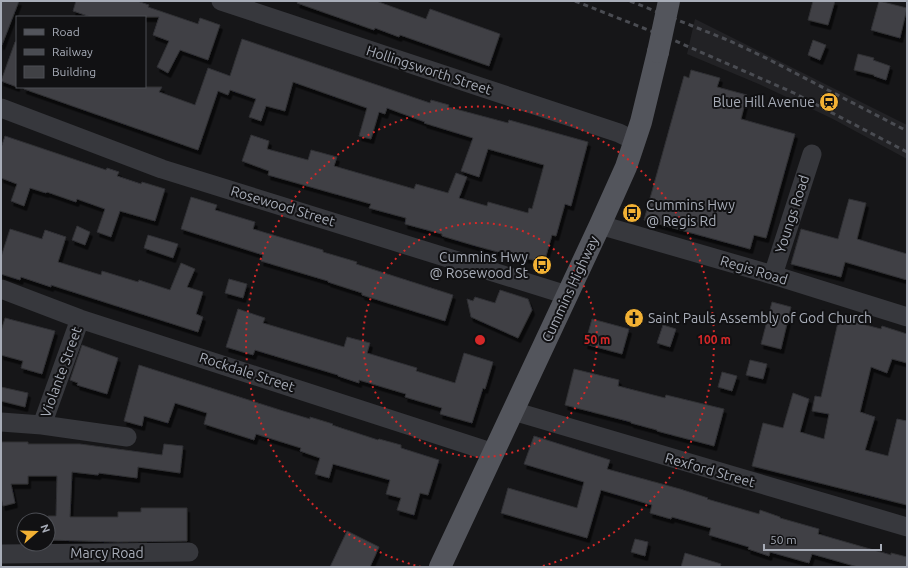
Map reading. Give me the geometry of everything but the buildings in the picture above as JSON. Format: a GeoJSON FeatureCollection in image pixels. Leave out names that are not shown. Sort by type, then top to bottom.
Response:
{"type":"FeatureCollection","features":[{"type":"Feature","properties":{"kind":"main road","name":"Cummins Highway"},"geometry":{"type":"LineString","coordinates":[[440,567],[626,167],[635,141],[658,52],[669,1]]}},
{"type":"Feature","properties":{"kind":"street","name":"Hollingsworth Street"},"geometry":{"type":"LineString","coordinates":[[221,1],[619,133],[635,141]]}},
{"type":"Feature","properties":{"kind":"street","name":"Rosewood Street"},"geometry":{"type":"LineString","coordinates":[[1,108],[162,169],[567,295]]}},
{"type":"Feature","properties":{"kind":"street","name":"Youngs Road"},"geometry":{"type":"LineString","coordinates":[[773,275],[812,154]]}},
{"type":"Feature","properties":{"kind":"street","name":"Regis Road"},"geometry":{"type":"LineString","coordinates":[[600,225],[773,275],[907,317]]}},
{"type":"Feature","properties":{"kind":"street","name":"Rockdale Street"},"geometry":{"type":"LineString","coordinates":[[1,289],[80,318],[494,453]]}},
{"type":"Feature","properties":{"kind":"street","name":"Violante Street"},"geometry":{"type":"LineString","coordinates":[[42,425],[80,318]]}},
{"type":"Feature","properties":{"kind":"street","name":"Rexford Street"},"geometry":{"type":"LineString","coordinates":[[513,411],[907,527]]}},
{"type":"Feature","properties":{"kind":"street","name":"Violante Street"},"geometry":{"type":"LineString","coordinates":[[1,422],[42,425],[127,437]]}},
{"type":"Feature","properties":{"kind":"street","name":"Marcy Road"},"geometry":{"type":"LineString","coordinates":[[1,554],[189,552]]}},
{"type":"Feature","properties":{"kind":"shaded area","name":"Blue Hill Avenue"},"geometry":{"type":"Polygon","coordinates":[[[695,19],[907,125],[907,159],[831,118],[761,85],[687,54],[695,19]]]}},
{"type":"Feature","properties":{"kind":"railway"},"geometry":{"type":"LineString","coordinates":[[575,1],[671,39],[794,93],[907,152]]}},
{"type":"Feature","properties":{"kind":"railway"},"geometry":{"type":"LineString","coordinates":[[630,1],[730,41],[907,131]]}},
{"type":"Feature","properties":{"kind":"place","name":"Blue Hill Avenue"},"geometry":{"type":"Point","coordinates":[829,102]}},
{"type":"Feature","properties":{"kind":"place","name":"Cummins Hwy @ Regis Rd"},"geometry":{"type":"Point","coordinates":[632,213]}},
{"type":"Feature","properties":{"kind":"place","name":"Cummins Hwy @ Rosewood St"},"geometry":{"type":"Point","coordinates":[542,265]}},
{"type":"Feature","properties":{"kind":"place","name":"Saint Pauls Assembly of God Church"},"geometry":{"type":"Point","coordinates":[634,318]}}]}
